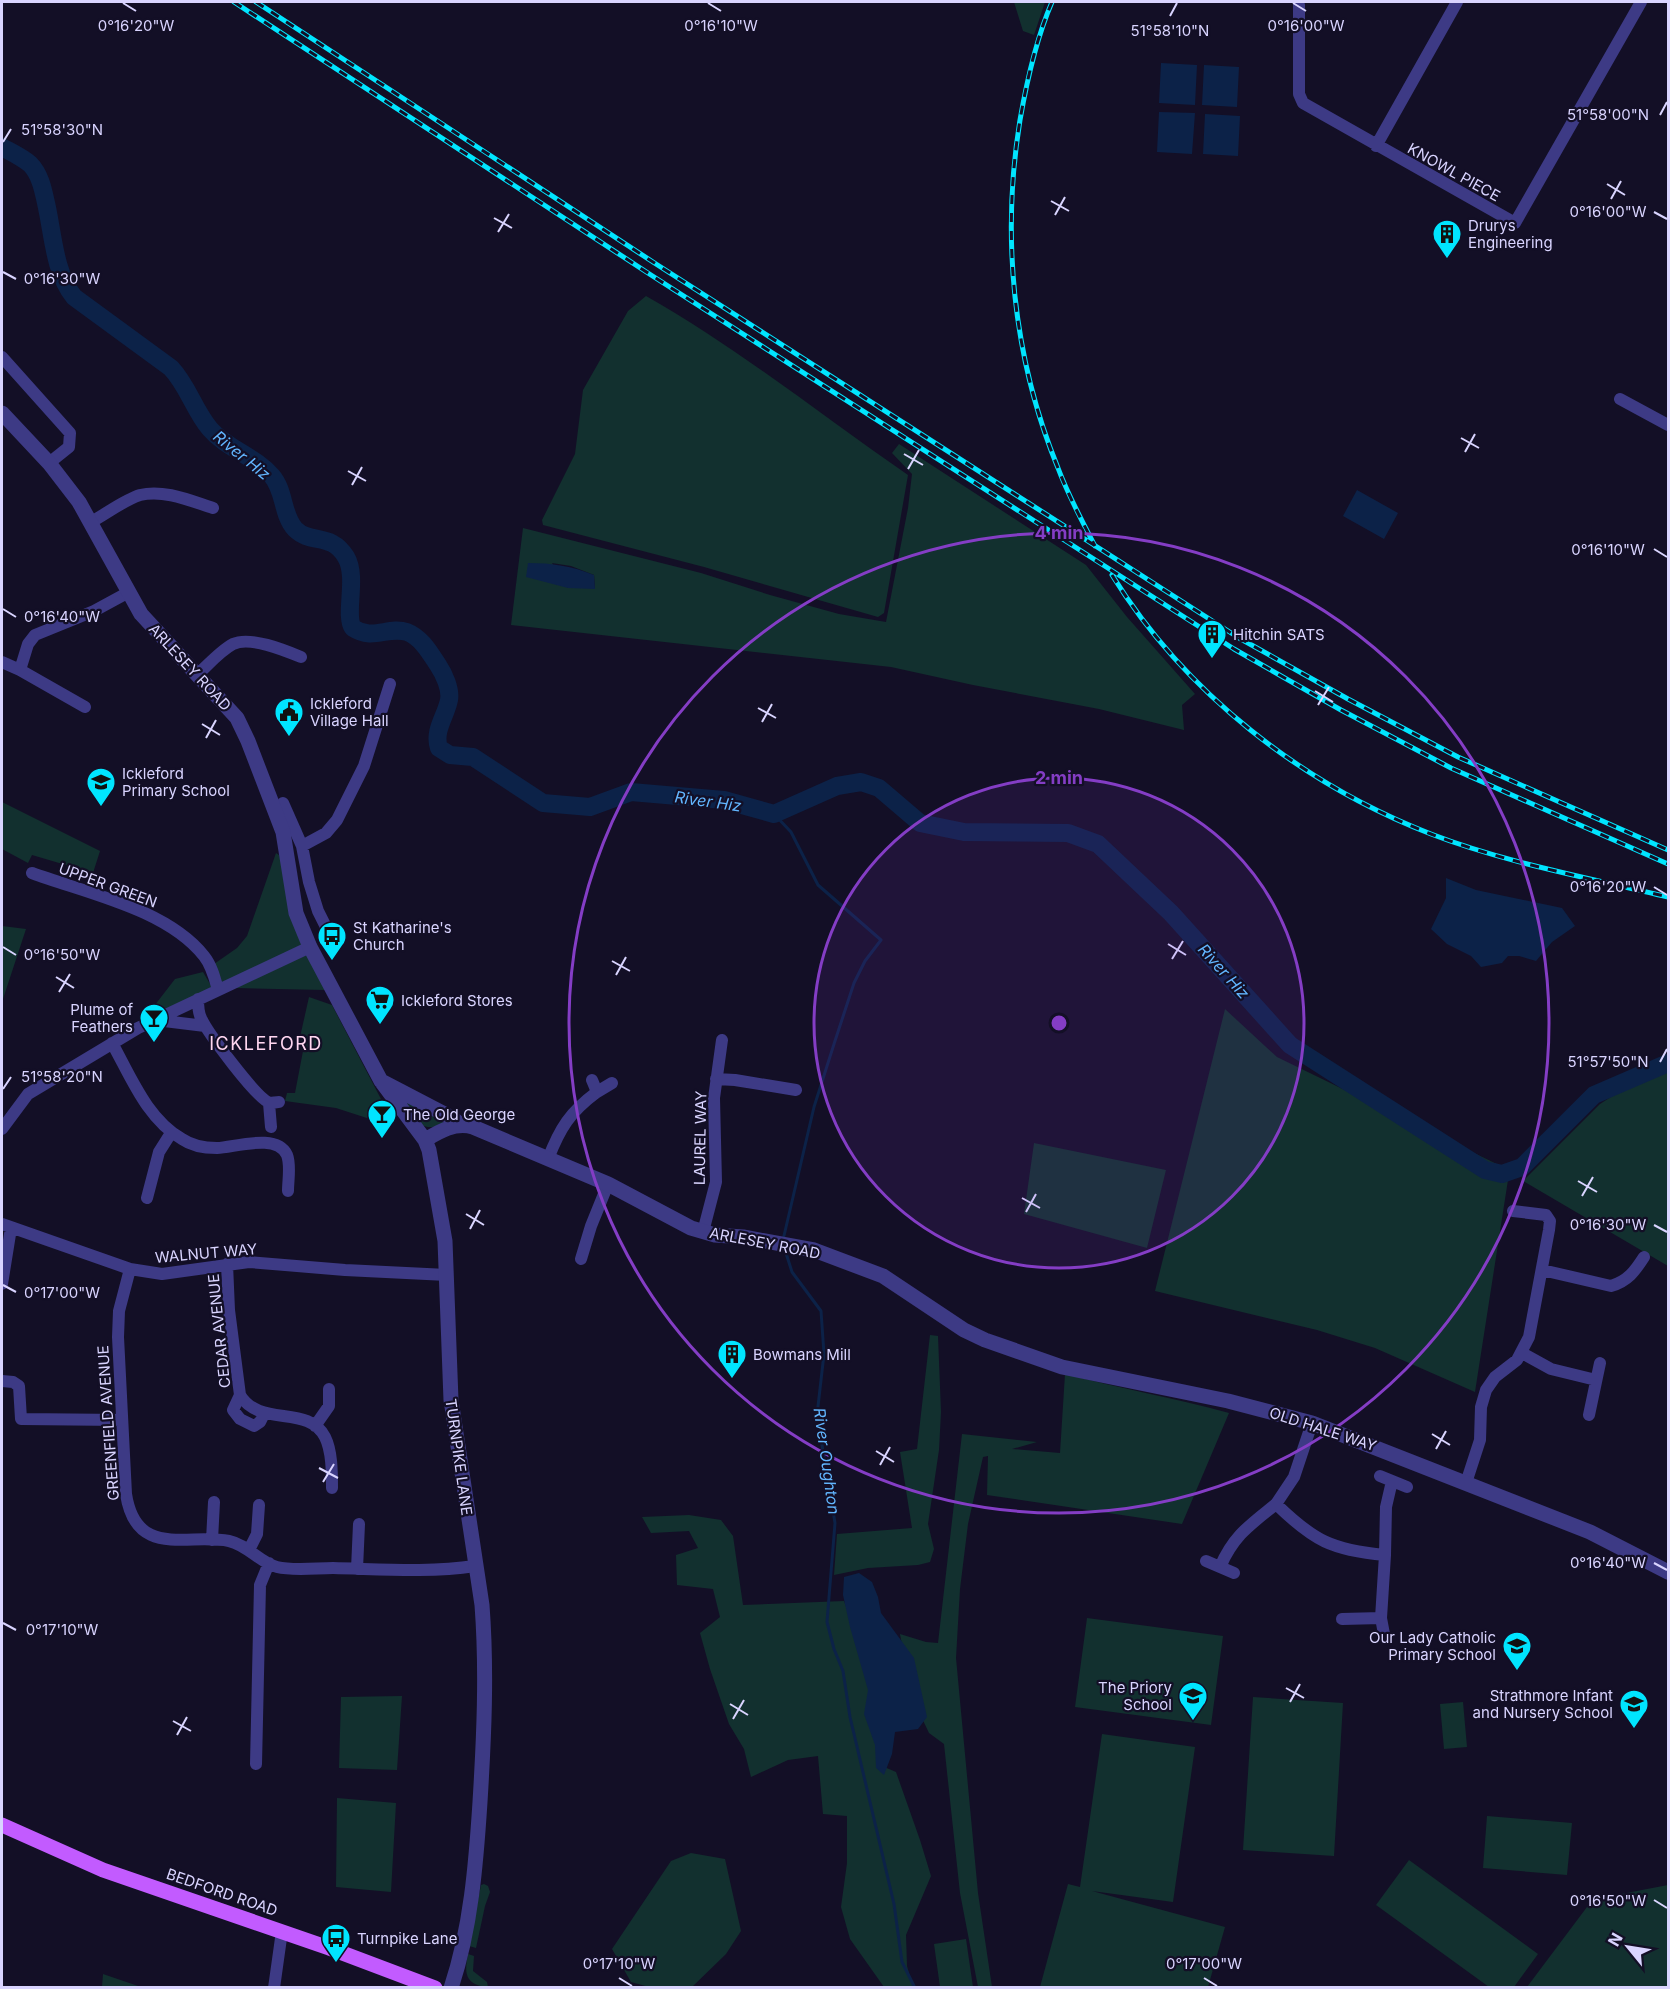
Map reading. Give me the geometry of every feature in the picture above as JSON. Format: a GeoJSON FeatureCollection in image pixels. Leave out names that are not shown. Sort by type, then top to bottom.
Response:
{"type":"FeatureCollection","features":[{"type":"Feature","properties":{"kind":"main road","name":"BEDFORD ROAD"},"geometry":{"type":"LineString","coordinates":[[2,1825],[103,1870],[282,1931],[435,1988]]}},
{"type":"Feature","properties":{"kind":"street"},"geometry":{"type":"LineString","coordinates":[[1376,146],[1457,2]]}},
{"type":"Feature","properties":{"kind":"street","name":"KNOWL PIECE"},"geometry":{"type":"LineString","coordinates":[[1299,5],[1300,100],[1376,146],[1515,223],[1641,2]]}},
{"type":"Feature","properties":{"kind":"street"},"geometry":{"type":"LineString","coordinates":[[2,357],[70,432],[69,447],[49,463]]}},
{"type":"Feature","properties":{"kind":"street"},"geometry":{"type":"LineString","coordinates":[[1620,399],[1668,425]]}},
{"type":"Feature","properties":{"kind":"street","name":"ARLESEY ROAD"},"geometry":{"type":"LineString","coordinates":[[2,413],[49,463],[79,502],[141,614],[237,718],[283,832],[297,913],[310,947],[381,1082],[425,1140]]}},
{"type":"Feature","properties":{"kind":"street"},"geometry":{"type":"LineString","coordinates":[[91,522],[139,496],[155,493],[213,508]]}},
{"type":"Feature","properties":{"kind":"street"},"geometry":{"type":"LineString","coordinates":[[20,670],[28,644],[35,635],[94,611],[129,592]]}},
{"type":"Feature","properties":{"kind":"street"},"geometry":{"type":"LineString","coordinates":[[197,675],[230,646],[243,641],[285,650],[301,657]]}},
{"type":"Feature","properties":{"kind":"street"},"geometry":{"type":"LineString","coordinates":[[2,662],[85,707]]}},
{"type":"Feature","properties":{"kind":"street"},"geometry":{"type":"LineString","coordinates":[[302,846],[326,833],[338,820],[364,766],[390,684]]}},
{"type":"Feature","properties":{"kind":"street"},"geometry":{"type":"LineString","coordinates":[[283,803],[302,846],[309,882],[318,910],[332,937]]}},
{"type":"Feature","properties":{"kind":"street","name":"UPPER GREEN"},"geometry":{"type":"LineString","coordinates":[[32,873],[111,900],[167,925],[204,956],[218,990]]}},
{"type":"Feature","properties":{"kind":"street"},"geometry":{"type":"LineString","coordinates":[[292,884],[309,882]]}},
{"type":"Feature","properties":{"kind":"street"},"geometry":{"type":"LineString","coordinates":[[2,1129],[28,1094],[112,1043],[198,999],[310,947]]}},
{"type":"Feature","properties":{"kind":"street"},"geometry":{"type":"LineString","coordinates":[[198,999],[198,1010],[205,1026],[238,1071],[274,1102],[271,1127]]}},
{"type":"Feature","properties":{"kind":"street"},"geometry":{"type":"LineString","coordinates":[[156,1020],[205,1026]]}},
{"type":"Feature","properties":{"kind":"street","name":"LAUREL WAY"},"geometry":{"type":"LineString","coordinates":[[703,1232],[716,1182],[714,1121],[716,1078],[723,1040]]}},
{"type":"Feature","properties":{"kind":"street"},"geometry":{"type":"LineString","coordinates":[[112,1043],[153,1115],[171,1132],[192,1144],[209,1148],[261,1143],[278,1145],[285,1151],[289,1162],[288,1191]]}},
{"type":"Feature","properties":{"kind":"street","name":"LAUREL WAY"},"geometry":{"type":"LineString","coordinates":[[716,1078],[796,1090]]}},
{"type":"Feature","properties":{"kind":"street","name":"ARLESEY ROAD"},"geometry":{"type":"LineString","coordinates":[[381,1082],[452,1118],[461,1125],[473,1127],[608,1184],[681,1223],[703,1232],[814,1250],[870,1270],[883,1276],[964,1330]]}},
{"type":"Feature","properties":{"kind":"street"},"geometry":{"type":"LineString","coordinates":[[548,1159],[565,1122],[578,1106],[595,1086],[612,1083]]}},
{"type":"Feature","properties":{"kind":"street"},"geometry":{"type":"LineString","coordinates":[[425,1140],[450,1127],[461,1125]]}},
{"type":"Feature","properties":{"kind":"street"},"geometry":{"type":"LineString","coordinates":[[147,1198],[159,1152],[171,1132]]}},
{"type":"Feature","properties":{"kind":"street","name":"TURNPIKE LANE"},"geometry":{"type":"LineString","coordinates":[[425,1140],[437,1192],[447,1275],[451,1400],[482,1605],[484,1637],[483,1754],[478,1835],[470,1907],[451,1988]]}},
{"type":"Feature","properties":{"kind":"street"},"geometry":{"type":"LineString","coordinates":[[581,1258],[608,1184]]}},
{"type":"Feature","properties":{"kind":"street"},"geometry":{"type":"LineString","coordinates":[[1466,1483],[1480,1440],[1481,1407],[1486,1390],[1495,1377],[1511,1366],[1521,1353],[1531,1329],[1542,1270],[1550,1221],[1546,1215],[1514,1211]]}},
{"type":"Feature","properties":{"kind":"street","name":"WALNUT WAY"},"geometry":{"type":"LineString","coordinates":[[2,1284],[6,1226],[130,1269],[162,1274],[249,1262],[447,1275]]}},
{"type":"Feature","properties":{"kind":"street"},"geometry":{"type":"LineString","coordinates":[[1542,1270],[1611,1286],[1628,1278],[1644,1257]]}},
{"type":"Feature","properties":{"kind":"street","name":"CEDAR AVENUE"},"geometry":{"type":"LineString","coordinates":[[227,1264],[229,1310],[240,1395],[252,1408],[264,1413],[302,1419],[315,1426]]}},
{"type":"Feature","properties":{"kind":"street","name":"GREENFIELD AVENUE"},"geometry":{"type":"LineString","coordinates":[[130,1269],[117,1323],[126,1494],[135,1521],[150,1533],[169,1541],[230,1541],[281,1568],[441,1570],[475,1566]]}},
{"type":"Feature","properties":{"kind":"street","name":"OLD HALE WAY"},"geometry":{"type":"LineString","coordinates":[[964,1330],[985,1340],[1062,1367],[1238,1403],[1312,1423],[1590,1532],[1668,1572]]}},
{"type":"Feature","properties":{"kind":"street"},"geometry":{"type":"LineString","coordinates":[[1521,1353],[1551,1369],[1596,1380]]}},
{"type":"Feature","properties":{"kind":"street"},"geometry":{"type":"LineString","coordinates":[[1589,1415],[1600,1363]]}},
{"type":"Feature","properties":{"kind":"street"},"geometry":{"type":"LineString","coordinates":[[2,1381],[13,1382],[19,1386],[21,1419],[122,1420]]}},
{"type":"Feature","properties":{"kind":"street"},"geometry":{"type":"LineString","coordinates":[[329,1389],[329,1406],[315,1426],[328,1445],[332,1488]]}},
{"type":"Feature","properties":{"kind":"street"},"geometry":{"type":"LineString","coordinates":[[1220,1567],[1236,1538],[1276,1504],[1294,1478],[1312,1423]]}},
{"type":"Feature","properties":{"kind":"street"},"geometry":{"type":"LineString","coordinates":[[1380,1476],[1407,1487]]}},
{"type":"Feature","properties":{"kind":"street"},"geometry":{"type":"LineString","coordinates":[[1383,1634],[1381,1618],[1386,1507],[1392,1481]]}},
{"type":"Feature","properties":{"kind":"street"},"geometry":{"type":"LineString","coordinates":[[212,1540],[214,1503]]}},
{"type":"Feature","properties":{"kind":"street"},"geometry":{"type":"LineString","coordinates":[[1276,1504],[1306,1532],[1326,1543],[1355,1552],[1385,1555]]}},
{"type":"Feature","properties":{"kind":"street"},"geometry":{"type":"LineString","coordinates":[[249,1550],[257,1534],[259,1505]]}},
{"type":"Feature","properties":{"kind":"street"},"geometry":{"type":"LineString","coordinates":[[357,1569],[358,1524]]}},
{"type":"Feature","properties":{"kind":"street"},"geometry":{"type":"LineString","coordinates":[[1206,1562],[1234,1573]]}},
{"type":"Feature","properties":{"kind":"street"},"geometry":{"type":"LineString","coordinates":[[256,1764],[260,1585],[269,1563]]}},
{"type":"Feature","properties":{"kind":"street"},"geometry":{"type":"LineString","coordinates":[[1342,1619],[1381,1618]]}},
{"type":"Feature","properties":{"kind":"street"},"geometry":{"type":"LineString","coordinates":[[274,1988],[282,1931]]}},
{"type":"Feature","properties":{"kind":"green space"},"geometry":{"type":"Polygon","coordinates":[[[1014,2],[1045,2],[1034,35],[1023,31],[1014,2]]]}},
{"type":"Feature","properties":{"kind":"green space"},"geometry":{"type":"Polygon","coordinates":[[[646,296],[714,337],[908,475],[884,613],[878,617],[704,567],[543,525],[542,520],[575,454],[583,390],[628,311],[646,296]]]}},
{"type":"Feature","properties":{"kind":"green space"},"geometry":{"type":"Polygon","coordinates":[[[899,444],[1086,565],[1127,617],[1195,694],[1182,705],[1184,730],[1099,709],[891,667],[511,625],[523,528],[701,573],[839,614],[886,622],[908,508],[912,474],[892,453],[899,444]],[[552,563],[568,588],[595,588],[594,575],[571,566],[552,563]]]}},
{"type":"Feature","properties":{"kind":"green space"},"geometry":{"type":"Polygon","coordinates":[[[2,802],[100,851],[93,873],[32,855],[28,863],[2,849],[2,802]]]}},
{"type":"Feature","properties":{"kind":"green space"},"geometry":{"type":"Polygon","coordinates":[[[276,853],[279,855],[325,990],[236,988],[221,984],[214,964],[237,948],[247,936],[276,853]]]}},
{"type":"Feature","properties":{"kind":"green space"},"geometry":{"type":"Polygon","coordinates":[[[2,926],[26,929],[2,1002],[2,926]]]}},
{"type":"Feature","properties":{"kind":"green space"},"geometry":{"type":"Polygon","coordinates":[[[203,972],[213,989],[141,1023],[175,979],[203,972]]]}},
{"type":"Feature","properties":{"kind":"green space"},"geometry":{"type":"Polygon","coordinates":[[[309,997],[332,1005],[381,1099],[373,1120],[336,1108],[285,1101],[287,1093],[295,1093],[303,1051],[298,1046],[309,997]]]}},
{"type":"Feature","properties":{"kind":"green space"},"geometry":{"type":"Polygon","coordinates":[[[1225,1009],[1277,1057],[1507,1169],[1508,1180],[1475,1392],[1375,1348],[1317,1330],[1155,1291],[1225,1009]]]}},
{"type":"Feature","properties":{"kind":"green space"},"geometry":{"type":"Polygon","coordinates":[[[1668,1060],[1668,1266],[1523,1181],[1600,1104],[1668,1060]]]}},
{"type":"Feature","properties":{"kind":"green space"},"geometry":{"type":"Polygon","coordinates":[[[405,1100],[444,1119],[443,1124],[435,1127],[423,1126],[405,1100]]]}},
{"type":"Feature","properties":{"kind":"green space"},"geometry":{"type":"Polygon","coordinates":[[[1034,1143],[1166,1170],[1147,1248],[1024,1214],[1034,1143]]]}},
{"type":"Feature","properties":{"kind":"green space"},"geometry":{"type":"Polygon","coordinates":[[[930,1335],[938,1336],[941,1412],[939,1450],[928,1524],[934,1549],[930,1562],[918,1565],[868,1568],[834,1575],[837,1534],[912,1528],[900,1452],[917,1449],[930,1335]]]}},
{"type":"Feature","properties":{"kind":"green space"},"geometry":{"type":"Polygon","coordinates":[[[1065,1374],[1229,1413],[1182,1524],[987,1495],[988,1456],[983,1457],[968,1524],[960,1589],[956,1658],[978,1893],[992,1987],[978,1987],[960,1893],[944,1744],[929,1733],[911,1695],[900,1634],[938,1643],[962,1434],[1037,1442],[1012,1449],[1060,1453],[1065,1374]]]}},
{"type":"Feature","properties":{"kind":"green space"},"geometry":{"type":"Polygon","coordinates":[[[689,1515],[721,1520],[733,1536],[743,1605],[844,1601],[871,1671],[882,1766],[896,1772],[931,1876],[906,1935],[907,1966],[913,1987],[884,1987],[850,1939],[841,1907],[847,1863],[847,1816],[823,1814],[818,1756],[788,1760],[751,1777],[744,1749],[729,1724],[700,1633],[720,1617],[713,1589],[677,1585],[676,1555],[698,1548],[689,1531],[651,1533],[642,1517],[689,1515]]]}},
{"type":"Feature","properties":{"kind":"green space"},"geometry":{"type":"Polygon","coordinates":[[[1087,1618],[1223,1636],[1211,1725],[1075,1707],[1087,1618]]]}},
{"type":"Feature","properties":{"kind":"green space"},"geometry":{"type":"Polygon","coordinates":[[[402,1696],[397,1770],[339,1768],[341,1697],[402,1696]]]}},
{"type":"Feature","properties":{"kind":"green space"},"geometry":{"type":"Polygon","coordinates":[[[1253,1697],[1343,1703],[1334,1856],[1243,1850],[1253,1697]]]}},
{"type":"Feature","properties":{"kind":"green space"},"geometry":{"type":"Polygon","coordinates":[[[1463,1702],[1467,1747],[1444,1749],[1440,1704],[1463,1702]]]}},
{"type":"Feature","properties":{"kind":"green space"},"geometry":{"type":"Polygon","coordinates":[[[1102,1734],[1195,1747],[1173,1902],[1092,1891],[1225,1927],[1208,1987],[1040,1987],[1068,1884],[1080,1887],[1102,1734]]]}},
{"type":"Feature","properties":{"kind":"green space"},"geometry":{"type":"Polygon","coordinates":[[[337,1798],[396,1803],[391,1892],[336,1887],[337,1798]]]}},
{"type":"Feature","properties":{"kind":"green space"},"geometry":{"type":"Polygon","coordinates":[[[1487,1816],[1572,1823],[1567,1875],[1483,1868],[1487,1816]]]}},
{"type":"Feature","properties":{"kind":"green space"},"geometry":{"type":"Polygon","coordinates":[[[691,1853],[725,1859],[741,1931],[726,1954],[692,1987],[649,1987],[631,1982],[612,1949],[671,1861],[691,1853]]]}},
{"type":"Feature","properties":{"kind":"green space"},"geometry":{"type":"Polygon","coordinates":[[[1409,1860],[1538,1954],[1514,1987],[1489,1987],[1376,1905],[1409,1860]]]}},
{"type":"Feature","properties":{"kind":"green space"},"geometry":{"type":"Polygon","coordinates":[[[481,1885],[488,1886],[490,1892],[476,1948],[469,1946],[481,1885]]]}},
{"type":"Feature","properties":{"kind":"green space"},"geometry":{"type":"Polygon","coordinates":[[[1668,1885],[1668,1987],[1527,1987],[1595,1899],[1668,1885]]]}},
{"type":"Feature","properties":{"kind":"green space"},"geometry":{"type":"Polygon","coordinates":[[[966,1939],[973,1987],[940,1987],[934,1944],[966,1939]]]}},
{"type":"Feature","properties":{"kind":"green space"},"geometry":{"type":"Polygon","coordinates":[[[468,1954],[474,1956],[473,1971],[487,1982],[488,1987],[475,1984],[468,1977],[466,1967],[468,1954]]]}},
{"type":"Feature","properties":{"kind":"green space"},"geometry":{"type":"Polygon","coordinates":[[[103,1974],[141,1987],[102,1987],[103,1974]]]}},
{"type":"Feature","properties":{"kind":"water"},"geometry":{"type":"Polygon","coordinates":[[[1161,63],[1197,65],[1195,105],[1159,103],[1161,63]]]}},
{"type":"Feature","properties":{"kind":"water"},"geometry":{"type":"Polygon","coordinates":[[[1204,65],[1239,67],[1237,107],[1202,105],[1204,65]]]}},
{"type":"Feature","properties":{"kind":"water"},"geometry":{"type":"Polygon","coordinates":[[[1159,112],[1195,113],[1192,154],[1157,152],[1159,112]]]}},
{"type":"Feature","properties":{"kind":"water"},"geometry":{"type":"Polygon","coordinates":[[[1205,114],[1240,116],[1238,156],[1203,154],[1205,114]]]}},
{"type":"Feature","properties":{"kind":"water"},"geometry":{"type":"Polygon","coordinates":[[[1357,490],[1398,513],[1384,539],[1343,516],[1357,490]]]}},
{"type":"Feature","properties":{"kind":"water"},"geometry":{"type":"Polygon","coordinates":[[[528,563],[562,566],[594,575],[595,589],[568,588],[526,577],[528,563]]]}},
{"type":"Feature","properties":{"kind":"water"},"geometry":{"type":"Polygon","coordinates":[[[1446,878],[1476,890],[1562,908],[1575,926],[1552,942],[1536,961],[1519,956],[1508,956],[1502,963],[1481,967],[1471,956],[1447,944],[1431,929],[1446,898],[1446,878]]]}},
{"type":"Feature","properties":{"kind":"water"},"geometry":{"type":"Polygon","coordinates":[[[859,1573],[872,1582],[881,1613],[914,1658],[927,1717],[918,1729],[895,1732],[892,1754],[884,1775],[876,1768],[875,1745],[864,1714],[868,1690],[843,1595],[844,1577],[859,1573]]]}},
{"type":"Feature","properties":{"kind":"waterway","name":"River Hiz"},"geometry":{"type":"LineString","coordinates":[[2,147],[30,164],[39,177],[58,264],[67,287],[74,297],[171,368],[210,429],[224,442],[258,463],[272,476],[295,529],[308,537],[334,544],[346,557],[351,575],[350,614],[353,628],[367,633],[407,632],[417,638],[429,651],[443,673],[449,691],[449,700],[439,730],[438,742],[439,748],[450,755],[473,757],[543,803],[590,807],[631,792],[724,800],[774,814],[837,786],[861,782],[879,788],[920,823],[964,832],[1068,833],[1098,844],[1171,913],[1290,1045],[1485,1170],[1502,1174],[1522,1167],[1594,1095],[1668,1063]]}},
{"type":"Feature","properties":{"kind":"waterway","name":"River Oughton"},"geometry":{"type":"LineString","coordinates":[[774,814],[791,832],[818,885],[881,940],[865,961],[854,983],[834,1044],[814,1107],[783,1240]]}},
{"type":"Feature","properties":{"kind":"waterway","name":"River Oughton"},"geometry":{"type":"LineString","coordinates":[[785,1250],[792,1272],[821,1311],[824,1354],[817,1415],[835,1523],[827,1622],[843,1671],[850,1717],[894,1904],[902,1962],[915,1988]]}},
{"type":"Feature","properties":{"kind":"railway"},"geometry":{"type":"LineString","coordinates":[[234,2],[651,275],[1234,649],[1341,710],[1451,768],[1668,864]]}},
{"type":"Feature","properties":{"kind":"railway"},"geometry":{"type":"LineString","coordinates":[[256,2],[656,264],[1239,638],[1458,757],[1668,850]]}},
{"type":"Feature","properties":{"kind":"railway"},"geometry":{"type":"LineString","coordinates":[[1052,2],[1041,30],[1029,75],[1014,164],[1012,253],[1015,297],[1030,384],[1043,426],[1066,488],[1095,546]]}},
{"type":"Feature","properties":{"kind":"railway"},"geometry":{"type":"LineString","coordinates":[[1112,575],[1141,618],[1174,658],[1211,696],[1250,730],[1337,789],[1383,813],[1460,844],[1518,862],[1668,897]]}},
{"type":"Feature","properties":{"kind":"place","name":"Drurys Engineering"},"geometry":{"type":"Point","coordinates":[1447,260]}},
{"type":"Feature","properties":{"kind":"place","name":"Hitchin SATS"},"geometry":{"type":"Point","coordinates":[1212,660]}},
{"type":"Feature","properties":{"kind":"place","name":"Ickleford Village Hall"},"geometry":{"type":"Point","coordinates":[289,738]}},
{"type":"Feature","properties":{"kind":"place","name":"Ickleford Primary School"},"geometry":{"type":"Point","coordinates":[101,808]}},
{"type":"Feature","properties":{"kind":"place","name":"St Katharine's Church"},"geometry":{"type":"Point","coordinates":[332,962]}},
{"type":"Feature","properties":{"kind":"place","name":"Ickleford Stores"},"geometry":{"type":"Point","coordinates":[380,1026]}},
{"type":"Feature","properties":{"kind":"place","name":"Plume of Feathers"},"geometry":{"type":"Point","coordinates":[154,1044]}},
{"type":"Feature","properties":{"kind":"place","name":"The Old George"},"geometry":{"type":"Point","coordinates":[382,1140]}},
{"type":"Feature","properties":{"kind":"place","name":"Bowmans Mill"},"geometry":{"type":"Point","coordinates":[732,1380]}},
{"type":"Feature","properties":{"kind":"place","name":"Our Lady Catholic Primary School"},"geometry":{"type":"Point","coordinates":[1517,1672]}},
{"type":"Feature","properties":{"kind":"place","name":"The Priory School"},"geometry":{"type":"Point","coordinates":[1193,1722]}},
{"type":"Feature","properties":{"kind":"place","name":"Strathmore Infant and Nursery School"},"geometry":{"type":"Point","coordinates":[1634,1730]}},
{"type":"Feature","properties":{"kind":"place","name":"Turnpike Lane"},"geometry":{"type":"Point","coordinates":[336,1964]}},
{"type":"Feature","properties":{"kind":"district","name":"ICKLEFORD"},"geometry":{"type":"Point","coordinates":[266,1043]}}]}
